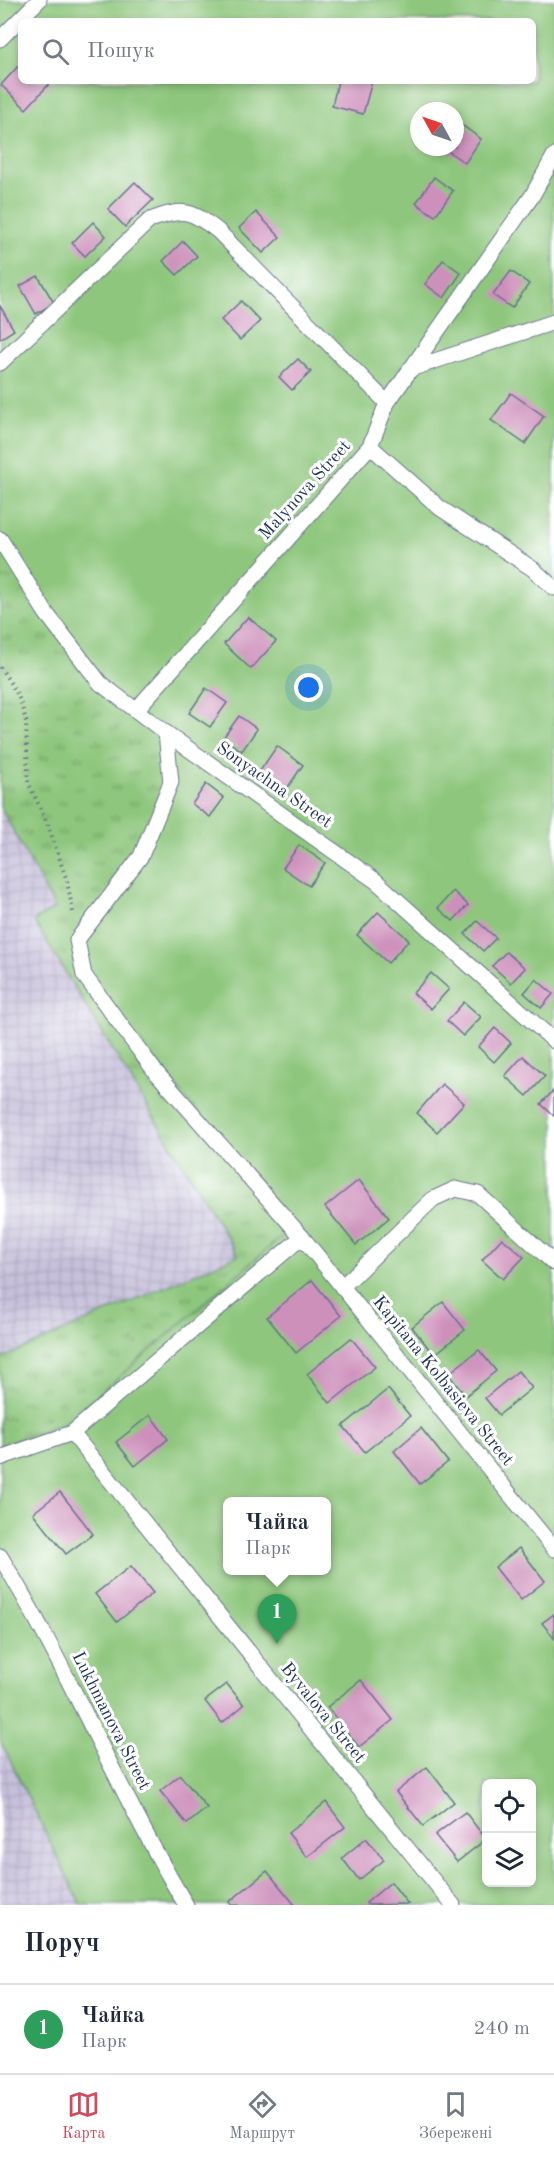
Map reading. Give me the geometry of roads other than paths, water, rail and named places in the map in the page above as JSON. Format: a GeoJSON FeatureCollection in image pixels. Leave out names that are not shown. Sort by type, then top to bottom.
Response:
{"type":"FeatureCollection","features":[{"type":"Feature","properties":{"kind":"lane"},"geometry":{"type":"LineString","coordinates":[[21,18],[39,0]]}},
{"type":"Feature","properties":{"kind":"lane"},"geometry":{"type":"LineString","coordinates":[[0,39],[18,21]]}},
{"type":"Feature","properties":{"kind":"lane","name":"Malynova Street"},"geometry":{"type":"LineString","coordinates":[[136,710],[370,446],[387,403],[532,196],[554,156]]}},
{"type":"Feature","properties":{"kind":"lane"},"geometry":{"type":"LineString","coordinates":[[0,363],[150,220],[174,212],[198,215],[218,231],[387,403]]}},
{"type":"Feature","properties":{"kind":"lane"},"geometry":{"type":"LineString","coordinates":[[411,369],[554,322]]}},
{"type":"Feature","properties":{"kind":"lane"},"geometry":{"type":"LineString","coordinates":[[370,446],[440,508],[533,569],[554,588]]}},
{"type":"Feature","properties":{"kind":"lane","name":"Sonyachna Street"},"geometry":{"type":"LineString","coordinates":[[0,539],[46,613],[100,683],[166,733],[376,881],[554,1041]]}},
{"type":"Feature","properties":{"kind":"lane","name":"Kapitana Kolbasieva Street"},"geometry":{"type":"LineString","coordinates":[[166,733],[171,782],[141,856],[77,940],[84,975],[154,1070],[303,1237],[554,1549]]}},
{"type":"Feature","properties":{"kind":"lane"},"geometry":{"type":"LineString","coordinates":[[342,1287],[433,1199],[455,1189],[478,1194],[554,1263]]}},
{"type":"Feature","properties":{"kind":"lane"},"geometry":{"type":"LineString","coordinates":[[0,1458],[72,1433],[303,1237]]}},
{"type":"Feature","properties":{"kind":"lane","name":"Byvalova Street"},"geometry":{"type":"LineString","coordinates":[[72,1433],[453,1905]]}},
{"type":"Feature","properties":{"kind":"lane","name":"Lukhmanova Street"},"geometry":{"type":"LineString","coordinates":[[0,1556],[33,1609],[160,1863],[186,1905]]}},
{"type":"Feature","properties":{"kind":"place","name":"Чайка"},"geometry":{"type":"Point","coordinates":[277,1644]}}]}
